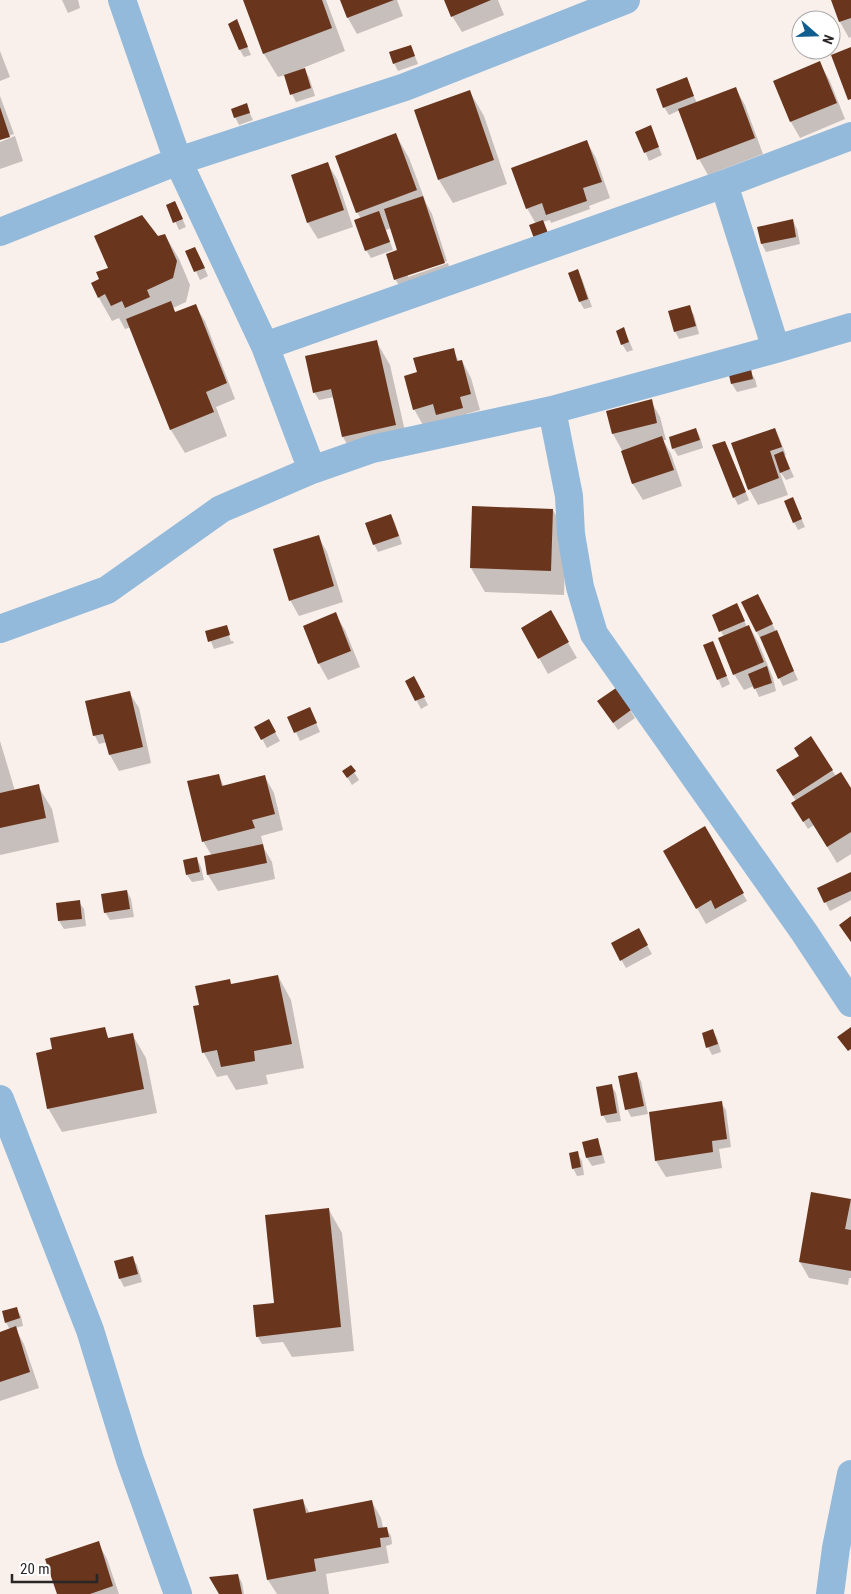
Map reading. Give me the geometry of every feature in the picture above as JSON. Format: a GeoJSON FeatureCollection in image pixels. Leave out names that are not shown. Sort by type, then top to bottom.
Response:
{"type":"FeatureCollection","features":[{"type":"Feature","properties":{"kind":"street"},"geometry":{"type":"LineString","coordinates":[[122,0],[178,161],[265,346],[312,470]]}},
{"type":"Feature","properties":{"kind":"street"},"geometry":{"type":"LineString","coordinates":[[0,232],[178,161],[405,87],[626,0]]}},
{"type":"Feature","properties":{"kind":"street"},"geometry":{"type":"LineString","coordinates":[[265,346],[724,184],[851,136]]}},
{"type":"Feature","properties":{"kind":"street"},"geometry":{"type":"LineString","coordinates":[[724,184],[776,349]]}},
{"type":"Feature","properties":{"kind":"street"},"geometry":{"type":"LineString","coordinates":[[0,629],[107,590],[221,509],[312,470],[372,449],[552,410],[851,327]]}},
{"type":"Feature","properties":{"kind":"street"},"geometry":{"type":"LineString","coordinates":[[552,410],[569,496],[571,534],[580,587],[594,634],[798,924],[851,1003]]}},
{"type":"Feature","properties":{"kind":"street"},"geometry":{"type":"LineString","coordinates":[[0,1099],[90,1330],[130,1460],[178,1594]]}},
{"type":"Feature","properties":{"kind":"street"},"geometry":{"type":"LineString","coordinates":[[830,1594],[836,1548],[851,1474]]}},
{"type":"Feature","properties":{"kind":"building"},"geometry":{"type":"Polygon","coordinates":[[[243,0],[322,0],[332,28],[263,54],[243,0]]]}},
{"type":"Feature","properties":{"kind":"building"},"geometry":{"type":"Polygon","coordinates":[[[340,0],[394,0],[347,18],[340,0]]]}},
{"type":"Feature","properties":{"kind":"building"},"geometry":{"type":"Polygon","coordinates":[[[444,0],[491,0],[451,17],[444,0]]]}},
{"type":"Feature","properties":{"kind":"building"},"geometry":{"type":"Polygon","coordinates":[[[831,0],[851,0],[851,18],[841,21],[841,10],[835,10],[831,0]]]}},
{"type":"Feature","properties":{"kind":"building"},"geometry":{"type":"Polygon","coordinates":[[[237,19],[248,47],[239,50],[228,24],[237,19]]]}},
{"type":"Feature","properties":{"kind":"building"},"geometry":{"type":"Polygon","coordinates":[[[411,45],[415,56],[393,64],[389,52],[411,45]]]}},
{"type":"Feature","properties":{"kind":"building"},"geometry":{"type":"Polygon","coordinates":[[[851,47],[851,99],[848,100],[833,60],[841,60],[841,51],[851,47]]]}},
{"type":"Feature","properties":{"kind":"building"},"geometry":{"type":"Polygon","coordinates":[[[820,61],[837,103],[790,122],[773,81],[820,61]]]}},
{"type":"Feature","properties":{"kind":"building"},"geometry":{"type":"Polygon","coordinates":[[[305,68],[311,88],[290,95],[284,75],[305,68]]]}},
{"type":"Feature","properties":{"kind":"building"},"geometry":{"type":"Polygon","coordinates":[[[687,77],[694,96],[663,108],[656,89],[687,77]]]}},
{"type":"Feature","properties":{"kind":"building"},"geometry":{"type":"Polygon","coordinates":[[[736,87],[755,138],[697,160],[678,109],[736,87]]]}},
{"type":"Feature","properties":{"kind":"building"},"geometry":{"type":"Polygon","coordinates":[[[470,90],[494,160],[438,180],[414,110],[470,90]]]}},
{"type":"Feature","properties":{"kind":"building"},"geometry":{"type":"Polygon","coordinates":[[[247,103],[250,113],[234,118],[231,109],[247,103]]]}},
{"type":"Feature","properties":{"kind":"building"},"geometry":{"type":"Polygon","coordinates":[[[0,107],[10,137],[0,140],[0,107]]]}},
{"type":"Feature","properties":{"kind":"building"},"geometry":{"type":"Polygon","coordinates":[[[651,125],[659,147],[644,153],[635,132],[651,125]]]}},
{"type":"Feature","properties":{"kind":"building"},"geometry":{"type":"Polygon","coordinates":[[[396,133],[417,190],[356,213],[335,156],[396,133]]]}},
{"type":"Feature","properties":{"kind":"building"},"geometry":{"type":"Polygon","coordinates":[[[587,140],[602,182],[583,188],[587,201],[546,215],[542,203],[526,209],[511,168],[587,140]]]}},
{"type":"Feature","properties":{"kind":"building"},"geometry":{"type":"Polygon","coordinates":[[[328,162],[344,210],[307,223],[291,175],[328,162]]]}},
{"type":"Feature","properties":{"kind":"building"},"geometry":{"type":"Polygon","coordinates":[[[423,196],[445,263],[394,280],[386,254],[397,250],[384,209],[423,196]]]}},
{"type":"Feature","properties":{"kind":"building"},"geometry":{"type":"Polygon","coordinates":[[[175,201],[183,219],[173,223],[166,205],[175,201]]]}},
{"type":"Feature","properties":{"kind":"building"},"geometry":{"type":"Polygon","coordinates":[[[379,211],[390,242],[365,251],[354,220],[379,211]]]}},
{"type":"Feature","properties":{"kind":"building"},"geometry":{"type":"Polygon","coordinates":[[[142,215],[158,236],[165,234],[177,261],[173,278],[147,290],[150,297],[125,308],[122,301],[111,306],[105,294],[98,298],[91,283],[99,279],[96,272],[108,268],[94,236],[142,215]]]}},
{"type":"Feature","properties":{"kind":"building"},"geometry":{"type":"Polygon","coordinates":[[[793,219],[796,237],[761,244],[757,227],[793,219]]]}},
{"type":"Feature","properties":{"kind":"building"},"geometry":{"type":"Polygon","coordinates":[[[543,220],[549,236],[535,241],[529,225],[543,220]]]}},
{"type":"Feature","properties":{"kind":"building"},"geometry":{"type":"Polygon","coordinates":[[[195,247],[205,268],[194,272],[185,251],[195,247]]]}},
{"type":"Feature","properties":{"kind":"building"},"geometry":{"type":"Polygon","coordinates":[[[578,269],[588,299],[579,302],[568,273],[578,269]]]}},
{"type":"Feature","properties":{"kind":"building"},"geometry":{"type":"Polygon","coordinates":[[[171,301],[175,312],[196,304],[227,383],[206,392],[214,412],[170,430],[126,319],[171,301]]]}},
{"type":"Feature","properties":{"kind":"building"},"geometry":{"type":"Polygon","coordinates":[[[690,305],[696,326],[674,332],[668,311],[690,305]]]}},
{"type":"Feature","properties":{"kind":"building"},"geometry":{"type":"Polygon","coordinates":[[[624,327],[629,342],[621,345],[616,331],[624,327]]]}},
{"type":"Feature","properties":{"kind":"building"},"geometry":{"type":"Polygon","coordinates":[[[377,340],[396,425],[342,437],[331,389],[313,393],[305,356],[377,340]]]}},
{"type":"Feature","properties":{"kind":"building"},"geometry":{"type":"Polygon","coordinates":[[[454,348],[457,361],[462,360],[471,394],[460,397],[463,408],[436,415],[433,404],[413,410],[404,376],[417,372],[413,358],[454,348]]]}},
{"type":"Feature","properties":{"kind":"building"},"geometry":{"type":"Polygon","coordinates":[[[751,369],[753,379],[731,384],[729,375],[751,369]]]}},
{"type":"Feature","properties":{"kind":"building"},"geometry":{"type":"Polygon","coordinates":[[[652,399],[657,423],[612,434],[606,411],[652,399]]]}},
{"type":"Feature","properties":{"kind":"building"},"geometry":{"type":"Polygon","coordinates":[[[696,428],[700,440],[672,449],[669,437],[696,428]]]}},
{"type":"Feature","properties":{"kind":"building"},"geometry":{"type":"Polygon","coordinates":[[[775,428],[782,447],[770,451],[779,478],[748,490],[731,443],[775,428]]]}},
{"type":"Feature","properties":{"kind":"building"},"geometry":{"type":"Polygon","coordinates":[[[662,436],[674,470],[632,484],[621,451],[662,436]]]}},
{"type":"Feature","properties":{"kind":"building"},"geometry":{"type":"Polygon","coordinates":[[[725,441],[746,492],[733,498],[712,445],[725,441]]]}},
{"type":"Feature","properties":{"kind":"building"},"geometry":{"type":"Polygon","coordinates":[[[783,451],[790,469],[780,473],[774,455],[783,451]]]}},
{"type":"Feature","properties":{"kind":"building"},"geometry":{"type":"Polygon","coordinates":[[[793,497],[802,519],[793,523],[784,501],[793,497]]]}},
{"type":"Feature","properties":{"kind":"building"},"geometry":{"type":"Polygon","coordinates":[[[472,506],[553,509],[551,571],[470,568],[472,506]]]}},
{"type":"Feature","properties":{"kind":"building"},"geometry":{"type":"Polygon","coordinates":[[[391,514],[399,536],[373,545],[365,523],[391,514]]]}},
{"type":"Feature","properties":{"kind":"building"},"geometry":{"type":"Polygon","coordinates":[[[319,535],[334,586],[289,601],[273,549],[319,535]]]}},
{"type":"Feature","properties":{"kind":"building"},"geometry":{"type":"Polygon","coordinates":[[[758,594],[773,624],[756,632],[741,602],[758,594]]]}},
{"type":"Feature","properties":{"kind":"building"},"geometry":{"type":"Polygon","coordinates":[[[737,603],[745,621],[719,632],[712,615],[737,603]]]}},
{"type":"Feature","properties":{"kind":"building"},"geometry":{"type":"Polygon","coordinates":[[[551,610],[569,642],[538,659],[521,628],[551,610]]]}},
{"type":"Feature","properties":{"kind":"building"},"geometry":{"type":"Polygon","coordinates":[[[336,612],[351,651],[318,664],[303,626],[336,612]]]}},
{"type":"Feature","properties":{"kind":"building"},"geometry":{"type":"Polygon","coordinates":[[[227,625],[230,635],[208,642],[205,631],[227,625]]]}},
{"type":"Feature","properties":{"kind":"building"},"geometry":{"type":"Polygon","coordinates":[[[749,625],[764,662],[733,675],[718,638],[749,625]]]}},
{"type":"Feature","properties":{"kind":"building"},"geometry":{"type":"Polygon","coordinates":[[[777,630],[794,671],[778,679],[760,637],[777,630]]]}},
{"type":"Feature","properties":{"kind":"building"},"geometry":{"type":"Polygon","coordinates":[[[713,641],[727,676],[717,680],[703,645],[713,641]]]}},
{"type":"Feature","properties":{"kind":"building"},"geometry":{"type":"Polygon","coordinates":[[[767,666],[772,683],[754,689],[748,674],[767,666]]]}},
{"type":"Feature","properties":{"kind":"building"},"geometry":{"type":"Polygon","coordinates":[[[414,676],[425,697],[415,701],[405,681],[414,676]]]}},
{"type":"Feature","properties":{"kind":"building"},"geometry":{"type":"Polygon","coordinates":[[[616,688],[631,710],[613,723],[597,701],[616,688]]]}},
{"type":"Feature","properties":{"kind":"building"},"geometry":{"type":"Polygon","coordinates":[[[130,691],[143,747],[109,755],[103,734],[93,736],[85,701],[130,691]]]}},
{"type":"Feature","properties":{"kind":"building"},"geometry":{"type":"Polygon","coordinates":[[[310,707],[317,723],[294,733],[287,717],[310,707]]]}},
{"type":"Feature","properties":{"kind":"building"},"geometry":{"type":"Polygon","coordinates":[[[269,719],[276,732],[261,740],[254,727],[269,719]]]}},
{"type":"Feature","properties":{"kind":"building"},"geometry":{"type":"Polygon","coordinates":[[[811,736],[833,770],[793,796],[776,770],[799,756],[794,748],[811,736]]]}},
{"type":"Feature","properties":{"kind":"building"},"geometry":{"type":"Polygon","coordinates":[[[351,765],[356,771],[347,778],[342,771],[351,765]]]}},
{"type":"Feature","properties":{"kind":"building"},"geometry":{"type":"Polygon","coordinates":[[[841,772],[851,788],[851,832],[827,847],[809,818],[803,822],[791,803],[841,772]]]}},
{"type":"Feature","properties":{"kind":"building"},"geometry":{"type":"Polygon","coordinates":[[[219,774],[222,786],[265,775],[275,814],[252,820],[255,828],[202,842],[187,781],[219,774]]]}},
{"type":"Feature","properties":{"kind":"building"},"geometry":{"type":"Polygon","coordinates":[[[39,784],[46,818],[0,828],[0,793],[39,784]]]}},
{"type":"Feature","properties":{"kind":"building"},"geometry":{"type":"Polygon","coordinates":[[[705,826],[744,893],[715,909],[711,900],[696,909],[663,851],[705,826]]]}},
{"type":"Feature","properties":{"kind":"building"},"geometry":{"type":"Polygon","coordinates":[[[263,844],[267,863],[207,875],[204,856],[263,844]]]}},
{"type":"Feature","properties":{"kind":"building"},"geometry":{"type":"Polygon","coordinates":[[[197,857],[200,872],[186,875],[183,860],[197,857]]]}},
{"type":"Feature","properties":{"kind":"building"},"geometry":{"type":"Polygon","coordinates":[[[851,872],[851,891],[824,903],[817,888],[851,872]]]}},
{"type":"Feature","properties":{"kind":"building"},"geometry":{"type":"Polygon","coordinates":[[[127,890],[130,909],[104,913],[101,894],[127,890]]]}},
{"type":"Feature","properties":{"kind":"building"},"geometry":{"type":"Polygon","coordinates":[[[80,900],[82,919],[58,921],[56,903],[80,900]]]}},
{"type":"Feature","properties":{"kind":"building"},"geometry":{"type":"Polygon","coordinates":[[[851,916],[851,942],[839,925],[851,916]]]}},
{"type":"Feature","properties":{"kind":"building"},"geometry":{"type":"Polygon","coordinates":[[[639,928],[648,945],[620,961],[611,943],[639,928]]]}},
{"type":"Feature","properties":{"kind":"building"},"geometry":{"type":"Polygon","coordinates":[[[278,975],[292,1044],[254,1051],[255,1061],[221,1067],[217,1050],[202,1053],[193,1006],[199,1005],[195,986],[230,979],[231,984],[278,975]]]}},
{"type":"Feature","properties":{"kind":"building"},"geometry":{"type":"Polygon","coordinates":[[[105,1027],[108,1038],[133,1033],[144,1089],[47,1109],[36,1053],[52,1049],[50,1038],[105,1027]]]}},
{"type":"Feature","properties":{"kind":"building"},"geometry":{"type":"Polygon","coordinates":[[[851,1027],[851,1049],[848,1051],[837,1037],[851,1027]]]}},
{"type":"Feature","properties":{"kind":"building"},"geometry":{"type":"Polygon","coordinates":[[[713,1029],[718,1044],[706,1048],[702,1033],[713,1029]]]}},
{"type":"Feature","properties":{"kind":"building"},"geometry":{"type":"Polygon","coordinates":[[[637,1072],[644,1106],[625,1110],[618,1076],[637,1072]]]}},
{"type":"Feature","properties":{"kind":"building"},"geometry":{"type":"Polygon","coordinates":[[[612,1084],[617,1113],[601,1116],[596,1087],[612,1084]]]}},
{"type":"Feature","properties":{"kind":"building"},"geometry":{"type":"Polygon","coordinates":[[[722,1101],[727,1139],[712,1141],[713,1152],[655,1161],[649,1112],[722,1101]]]}},
{"type":"Feature","properties":{"kind":"building"},"geometry":{"type":"Polygon","coordinates":[[[598,1138],[602,1155],[586,1158],[582,1142],[598,1138]]]}},
{"type":"Feature","properties":{"kind":"building"},"geometry":{"type":"Polygon","coordinates":[[[578,1151],[581,1167],[572,1169],[569,1153],[578,1151]]]}},
{"type":"Feature","properties":{"kind":"building"},"geometry":{"type":"Polygon","coordinates":[[[811,1192],[851,1199],[845,1229],[851,1230],[851,1271],[799,1262],[811,1192]]]}},
{"type":"Feature","properties":{"kind":"building"},"geometry":{"type":"Polygon","coordinates":[[[329,1208],[341,1327],[256,1337],[253,1305],[274,1303],[265,1215],[329,1208]]]}},
{"type":"Feature","properties":{"kind":"building"},"geometry":{"type":"Polygon","coordinates":[[[133,1256],[138,1274],[119,1279],[114,1261],[133,1256]]]}},
{"type":"Feature","properties":{"kind":"building"},"geometry":{"type":"Polygon","coordinates":[[[17,1307],[20,1318],[5,1323],[2,1311],[17,1307]]]}},
{"type":"Feature","properties":{"kind":"building"},"geometry":{"type":"Polygon","coordinates":[[[16,1326],[30,1372],[0,1382],[0,1332],[16,1326]]]}},
{"type":"Feature","properties":{"kind":"building"},"geometry":{"type":"Polygon","coordinates":[[[303,1499],[306,1513],[372,1500],[378,1528],[387,1527],[389,1537],[380,1538],[381,1547],[314,1559],[316,1571],[267,1580],[253,1509],[303,1499]]]}},
{"type":"Feature","properties":{"kind":"building"},"geometry":{"type":"Polygon","coordinates":[[[99,1541],[113,1586],[90,1594],[57,1594],[45,1559],[99,1541]]]}},
{"type":"Feature","properties":{"kind":"building"},"geometry":{"type":"Polygon","coordinates":[[[238,1574],[242,1594],[219,1594],[209,1577],[238,1574]]]}}]}
